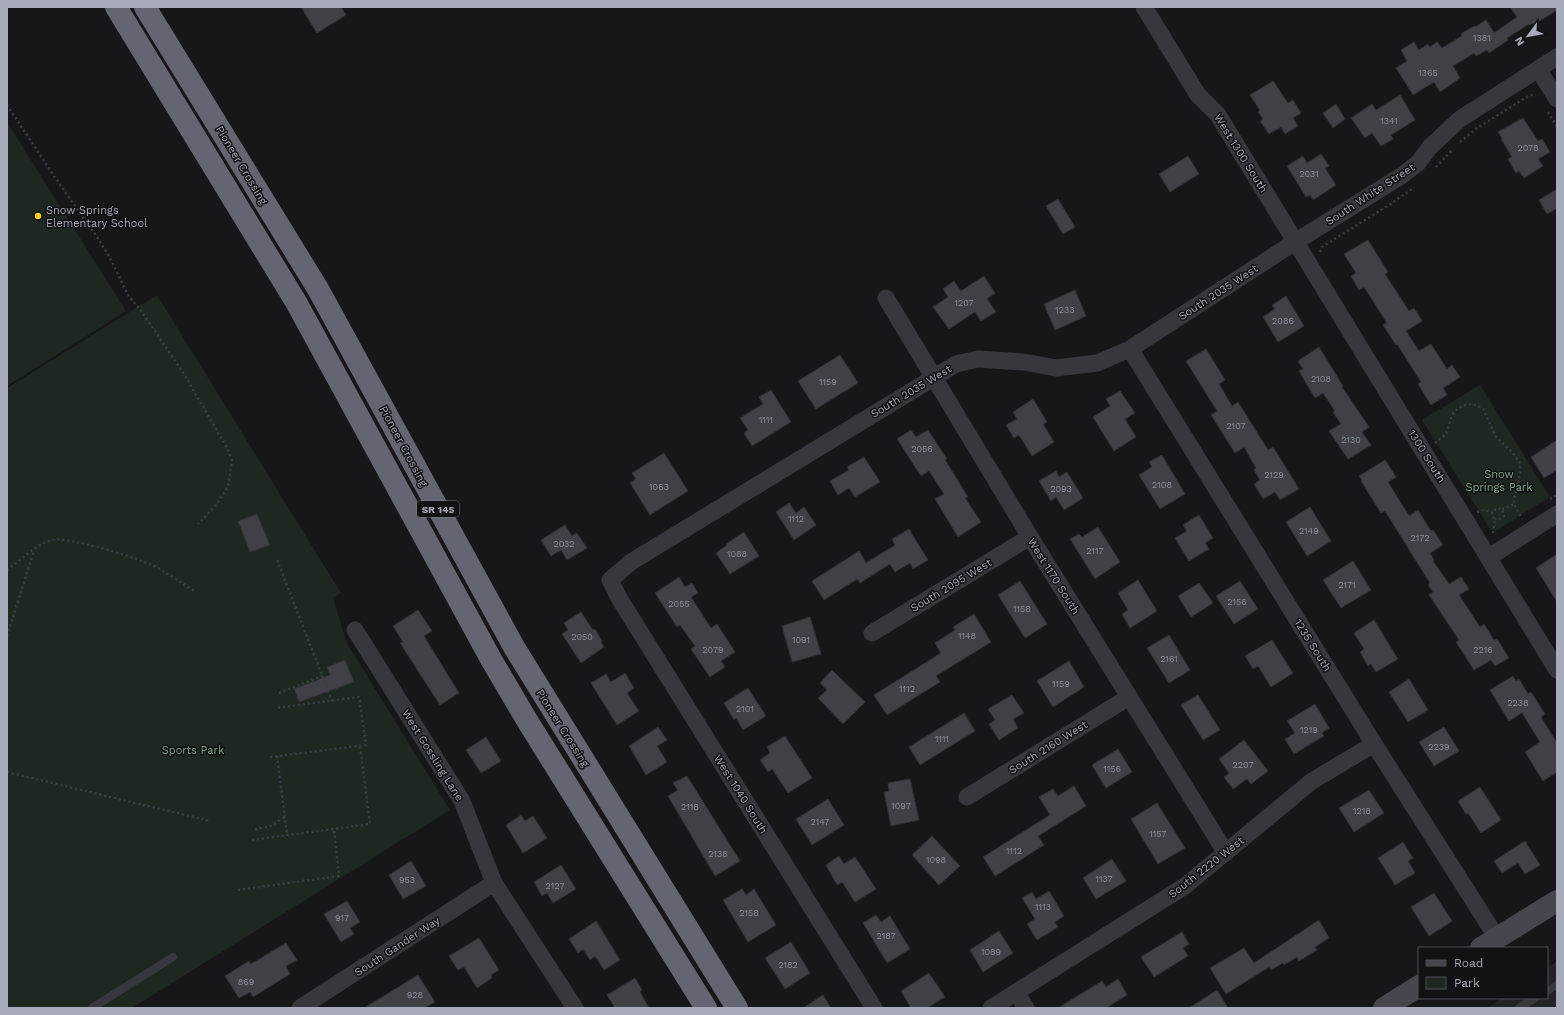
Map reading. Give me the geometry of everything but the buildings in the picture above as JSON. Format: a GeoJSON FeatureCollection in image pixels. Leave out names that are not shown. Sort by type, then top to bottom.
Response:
{"type":"FeatureCollection","features":[{"type":"Feature","properties":{"kind":"highway","name":"SR 145"},"geometry":{"type":"LineString","coordinates":[[116,7],[296,302],[492,661],[528,722],[706,1008]]}},
{"type":"Feature","properties":{"kind":"highway","name":"Pioneer Crossing"},"geometry":{"type":"LineString","coordinates":[[145,7],[328,308],[514,648],[737,1008]]}},
{"type":"Feature","properties":{"kind":"main road"},"geometry":{"type":"LineString","coordinates":[[1489,943],[1557,901]]}},
{"type":"Feature","properties":{"kind":"main road"},"geometry":{"type":"LineString","coordinates":[[1384,1008],[1418,987]]}},
{"type":"Feature","properties":{"kind":"street","name":"West 1300 South"},"geometry":{"type":"LineString","coordinates":[[1144,7],[1198,95],[1218,115],[1295,242]]}},
{"type":"Feature","properties":{"kind":"street","name":"South White Street"},"geometry":{"type":"LineString","coordinates":[[1295,242],[1401,176],[1418,163],[1430,147],[1460,119],[1557,57]]}},
{"type":"Feature","properties":{"kind":"street"},"geometry":{"type":"LineString","coordinates":[[1538,68],[1552,105]]}},
{"type":"Feature","properties":{"kind":"street","name":"South 2035 West"},"geometry":{"type":"LineString","coordinates":[[610,580],[631,562],[956,364],[978,359],[1024,362],[1056,368],[1097,363],[1130,349],[1295,242]]}},
{"type":"Feature","properties":{"kind":"street","name":"1300 South"},"geometry":{"type":"LineString","coordinates":[[1295,242],[1557,670]]}},
{"type":"Feature","properties":{"kind":"street","name":"West 1170 South"},"geometry":{"type":"LineString","coordinates":[[886,298],[1030,537],[1226,853]]}},
{"type":"Feature","properties":{"kind":"street","name":"1235 South"},"geometry":{"type":"LineString","coordinates":[[1130,349],[1374,744],[1489,943]]}},
{"type":"Feature","properties":{"kind":"street"},"geometry":{"type":"LineString","coordinates":[[1489,557],[1557,514]]}},
{"type":"Feature","properties":{"kind":"street","name":"South 2095 West"},"geometry":{"type":"LineString","coordinates":[[872,633],[1030,537]]}},
{"type":"Feature","properties":{"kind":"street","name":"West 1040 South"},"geometry":{"type":"LineString","coordinates":[[610,580],[619,598],[874,1008]]}},
{"type":"Feature","properties":{"kind":"street","name":"West Gossling Lane"},"geometry":{"type":"LineString","coordinates":[[355,630],[462,801],[494,883],[575,1008]]}},
{"type":"Feature","properties":{"kind":"street","name":"South 2160 West"},"geometry":{"type":"LineString","coordinates":[[967,797],[1129,697]]}},
{"type":"Feature","properties":{"kind":"street","name":"South 2220 West"},"geometry":{"type":"LineString","coordinates":[[991,1008],[1185,886],[1312,781],[1374,744]]}},
{"type":"Feature","properties":{"kind":"street","name":"South Gander Way"},"geometry":{"type":"LineString","coordinates":[[300,1008],[494,883]]}},
{"type":"Feature","properties":{"kind":"street"},"geometry":{"type":"LineString","coordinates":[[1016,992],[1026,1008]]}},
{"type":"Feature","properties":{"kind":"lane"},"geometry":{"type":"LineString","coordinates":[[92,1008],[173,957]]}},
{"type":"Feature","properties":{"kind":"lane"},"geometry":{"type":"LineString","coordinates":[[1548,990],[1557,985]]}},
{"type":"Feature","properties":{"kind":"lane"},"geometry":{"type":"LineString","coordinates":[[1519,1008],[1533,999]]}},
{"type":"Feature","properties":{"kind":"path"},"geometry":{"type":"LineString","coordinates":[[1458,144],[1477,128],[1530,95],[1536,95],[1539,98]]}},
{"type":"Feature","properties":{"kind":"path"},"geometry":{"type":"LineString","coordinates":[[7,105],[97,237],[110,258],[128,295],[142,312],[184,374],[227,448],[232,460],[228,487],[217,504],[198,524]]}},
{"type":"Feature","properties":{"kind":"path"},"geometry":{"type":"LineString","coordinates":[[1552,105],[1557,126]]}},
{"type":"Feature","properties":{"kind":"path"},"geometry":{"type":"LineString","coordinates":[[1432,171],[1454,147]]}},
{"type":"Feature","properties":{"kind":"path"},"geometry":{"type":"LineString","coordinates":[[1321,258],[1320,250],[1322,247],[1414,188]]}},
{"type":"Feature","properties":{"kind":"path"},"geometry":{"type":"LineString","coordinates":[[1438,449],[1434,443],[1446,434],[1454,411],[1467,404],[1480,407],[1485,412],[1496,437],[1512,452],[1520,463],[1520,474],[1514,496],[1514,504],[1530,531]]}},
{"type":"Feature","properties":{"kind":"path"},"geometry":{"type":"LineString","coordinates":[[1492,512],[1496,508],[1502,509],[1514,504]]}},
{"type":"Feature","properties":{"kind":"path"},"geometry":{"type":"LineString","coordinates":[[1473,506],[1481,518]]}},
{"type":"Feature","properties":{"kind":"path"},"geometry":{"type":"LineString","coordinates":[[1495,519],[1502,519],[1504,516],[1502,509]]}},
{"type":"Feature","properties":{"kind":"path"},"geometry":{"type":"LineString","coordinates":[[1477,512],[1484,510],[1492,512]]}},
{"type":"Feature","properties":{"kind":"path"},"geometry":{"type":"LineString","coordinates":[[1488,530],[1493,533],[1495,519],[1492,517],[1492,512]]}},
{"type":"Feature","properties":{"kind":"path"},"geometry":{"type":"LineString","coordinates":[[7,570],[40,545],[53,540],[66,539],[157,567],[194,591]]}},
{"type":"Feature","properties":{"kind":"path"},"geometry":{"type":"LineString","coordinates":[[7,636],[34,550]]}},
{"type":"Feature","properties":{"kind":"path"},"geometry":{"type":"LineString","coordinates":[[277,560],[332,701]]}},
{"type":"Feature","properties":{"kind":"path"},"geometry":{"type":"LineString","coordinates":[[279,693],[322,676]]}},
{"type":"Feature","properties":{"kind":"path"},"geometry":{"type":"LineString","coordinates":[[270,757],[366,745],[359,697],[276,708]]}},
{"type":"Feature","properties":{"kind":"path"},"geometry":{"type":"LineString","coordinates":[[252,840],[370,824],[360,746]]}},
{"type":"Feature","properties":{"kind":"path"},"geometry":{"type":"LineString","coordinates":[[277,756],[287,835]]}},
{"type":"Feature","properties":{"kind":"path"},"geometry":{"type":"LineString","coordinates":[[7,772],[210,821]]}},
{"type":"Feature","properties":{"kind":"path"},"geometry":{"type":"LineString","coordinates":[[255,829],[269,827],[285,817]]}},
{"type":"Feature","properties":{"kind":"path"},"geometry":{"type":"LineString","coordinates":[[238,890],[339,876],[334,829]]}},
{"type":"Feature","properties":{"kind":"shaded area"},"geometry":{"type":"Polygon","coordinates":[[[1557,961],[1557,1008],[1487,1008],[1500,999],[1548,999],[1548,967],[1557,961]]]}},
{"type":"Feature","properties":{"kind":"green space","name":"Snow Springs Elementary School"},"geometry":{"type":"Polygon","coordinates":[[[7,122],[126,311],[7,386],[7,122]]]}},
{"type":"Feature","properties":{"kind":"green space","name":"Sports Park"},"geometry":{"type":"Polygon","coordinates":[[[157,295],[341,593],[333,598],[347,643],[450,810],[132,1008],[7,1008],[7,388],[157,295]]]}},
{"type":"Feature","properties":{"kind":"green space","name":"Snow Springs Park"},"geometry":{"type":"Polygon","coordinates":[[[1480,385],[1550,497],[1496,531],[1490,529],[1422,420],[1480,385]]]}},
{"type":"Feature","properties":{"kind":"place","name":"Snow Springs Elementary School"},"geometry":{"type":"Point","coordinates":[38,216]}}]}
